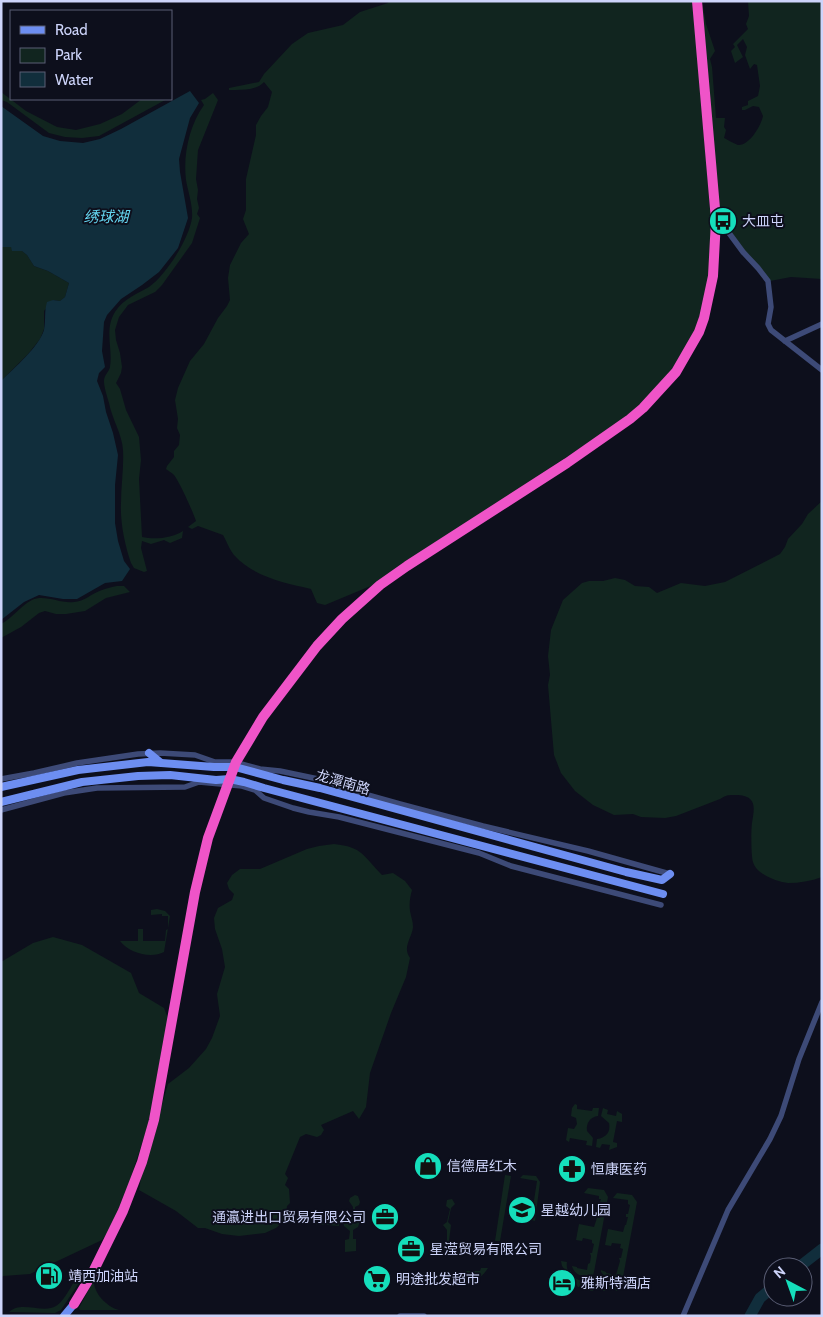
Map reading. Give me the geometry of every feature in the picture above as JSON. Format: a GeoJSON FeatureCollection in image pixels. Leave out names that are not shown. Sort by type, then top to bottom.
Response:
{"type":"FeatureCollection","features":[{"type":"Feature","properties":{"kind":"highway"},"geometry":{"type":"LineString","coordinates":[[74,1304],[91,1276],[123,1211],[144,1155],[156,1110],[198,878],[208,838],[235,765],[263,717],[305,661],[342,619],[380,585],[612,432],[643,408],[676,372],[699,332],[713,276],[716,228],[712,161],[697,1]]}},
{"type":"Feature","properties":{"kind":"main road"},"geometry":{"type":"LineString","coordinates":[[149,753],[160,762]]}},
{"type":"Feature","properties":{"kind":"main road","name":"龙潭南路"},"geometry":{"type":"LineString","coordinates":[[1,788],[87,768],[136,763],[160,762],[214,767],[235,765],[283,780],[320,788],[626,872],[662,880],[670,874]]}},
{"type":"Feature","properties":{"kind":"main road"},"geometry":{"type":"LineString","coordinates":[[178,763],[178,776]]}},
{"type":"Feature","properties":{"kind":"main road","name":"龙潭南路"},"geometry":{"type":"LineString","coordinates":[[1,802],[97,779],[178,776],[244,782],[582,874],[663,894]]}},
{"type":"Feature","properties":{"kind":"main road"},"geometry":{"type":"LineString","coordinates":[[280,792],[283,780]]}},
{"type":"Feature","properties":{"kind":"main road"},"geometry":{"type":"LineString","coordinates":[[476,844],[479,853]]}},
{"type":"Feature","properties":{"kind":"main road"},"geometry":{"type":"LineString","coordinates":[[64,1316],[74,1304]]}},
{"type":"Feature","properties":{"kind":"main road"},"geometry":{"type":"LineString","coordinates":[[70,1316],[74,1304]]}},
{"type":"Feature","properties":{"kind":"street"},"geometry":{"type":"LineString","coordinates":[[716,228],[729,233],[765,277],[769,286],[771,300],[768,324],[771,330],[822,370]]}},
{"type":"Feature","properties":{"kind":"street"},"geometry":{"type":"LineString","coordinates":[[785,341],[822,324]]}},
{"type":"Feature","properties":{"kind":"street"},"geometry":{"type":"LineString","coordinates":[[1,779],[77,763],[149,753],[195,755],[215,762],[280,771],[323,780],[350,790],[400,804],[588,851],[670,874]]}},
{"type":"Feature","properties":{"kind":"street"},"geometry":{"type":"LineString","coordinates":[[1,810],[64,793],[97,788],[185,787],[199,782],[229,782],[255,790],[264,798],[293,808],[339,817],[479,853],[511,866],[661,905]]}},
{"type":"Feature","properties":{"kind":"street"},"geometry":{"type":"LineString","coordinates":[[683,1316],[728,1210],[779,1122],[799,1059],[822,1002]]}},
{"type":"Feature","properties":{"kind":"street"},"geometry":{"type":"LineString","coordinates":[[400,1316],[424,1316]]}},
{"type":"Feature","properties":{"kind":"green space"},"geometry":{"type":"Polygon","coordinates":[[[389,1],[693,1],[711,222],[709,277],[701,320],[674,368],[637,408],[597,437],[398,566],[373,585],[325,605],[317,603],[311,589],[270,578],[251,569],[233,554],[223,535],[198,526],[192,529],[188,527],[196,521],[195,517],[178,482],[173,474],[166,469],[174,457],[174,451],[179,445],[180,435],[177,428],[178,419],[175,400],[178,388],[190,361],[204,344],[230,300],[228,278],[230,265],[241,243],[249,234],[243,219],[246,210],[246,179],[256,135],[256,125],[268,107],[272,92],[264,82],[257,87],[248,89],[229,90],[229,88],[259,82],[292,44],[308,33],[343,25],[360,12],[388,3],[389,1]]]}},
{"type":"Feature","properties":{"kind":"green space"},"geometry":{"type":"Polygon","coordinates":[[[700,1],[702,1],[706,24],[715,51],[710,59],[716,118],[725,118],[724,127],[726,130],[724,138],[738,145],[750,139],[760,125],[763,116],[759,107],[753,106],[742,110],[742,107],[748,105],[748,101],[758,96],[760,86],[757,65],[754,64],[750,69],[745,55],[747,47],[743,39],[737,45],[743,57],[735,63],[731,51],[735,47],[733,44],[748,29],[746,24],[749,16],[748,1],[822,1],[822,279],[791,277],[770,281],[726,228],[725,214],[720,215],[700,1]]]}},
{"type":"Feature","properties":{"kind":"green space"},"geometry":{"type":"Polygon","coordinates":[[[1,92],[26,111],[57,127],[76,130],[100,124],[122,114],[141,100],[165,100],[99,136],[82,138],[65,137],[49,133],[7,102],[1,100],[1,92]]]}},
{"type":"Feature","properties":{"kind":"green space"},"geometry":{"type":"Polygon","coordinates":[[[213,93],[218,100],[198,150],[196,179],[199,208],[197,214],[200,218],[192,243],[155,292],[128,305],[119,317],[115,330],[122,367],[116,383],[139,437],[142,537],[163,538],[183,531],[182,538],[170,543],[164,540],[151,544],[142,541],[141,548],[147,571],[144,572],[134,568],[131,563],[122,526],[123,450],[104,383],[110,367],[109,332],[112,319],[118,307],[156,281],[182,246],[192,218],[185,170],[188,141],[194,122],[204,105],[201,100],[213,93]]]}},
{"type":"Feature","properties":{"kind":"green space"},"geometry":{"type":"Polygon","coordinates":[[[1,247],[11,247],[22,251],[34,266],[48,271],[69,283],[65,297],[60,301],[53,300],[44,311],[44,329],[40,339],[1,381],[1,247]]]}},
{"type":"Feature","properties":{"kind":"green space"},"geometry":{"type":"Polygon","coordinates":[[[822,501],[822,877],[814,880],[788,883],[762,874],[753,862],[751,843],[754,809],[749,798],[731,795],[676,816],[665,818],[641,817],[633,814],[614,815],[593,805],[575,791],[561,773],[554,755],[548,685],[550,675],[548,656],[551,630],[563,600],[582,583],[615,578],[625,580],[635,586],[649,587],[657,593],[681,583],[705,586],[725,582],[780,554],[788,539],[802,524],[808,514],[822,501]]]}},
{"type":"Feature","properties":{"kind":"green space"},"geometry":{"type":"Polygon","coordinates":[[[124,586],[130,592],[106,598],[85,611],[66,614],[45,611],[39,613],[21,627],[1,638],[1,624],[32,600],[42,598],[78,602],[98,591],[124,586]]]}},
{"type":"Feature","properties":{"kind":"green space"},"geometry":{"type":"Polygon","coordinates":[[[334,844],[344,845],[357,850],[382,875],[393,873],[405,881],[412,890],[410,911],[413,927],[407,946],[410,958],[406,977],[370,1073],[366,1107],[359,1119],[353,1111],[321,1125],[324,1130],[317,1137],[306,1134],[300,1137],[285,1174],[288,1178],[285,1185],[289,1189],[290,1203],[287,1206],[286,1219],[276,1228],[265,1233],[239,1236],[198,1228],[176,1211],[139,1190],[142,1172],[168,1084],[189,1068],[206,1049],[220,1016],[217,994],[225,967],[214,918],[218,908],[232,900],[234,894],[229,889],[227,883],[232,875],[240,869],[260,869],[307,849],[334,844]]]}},
{"type":"Feature","properties":{"kind":"green space"},"geometry":{"type":"Polygon","coordinates":[[[151,910],[165,911],[170,916],[168,928],[168,916],[162,916],[162,914],[151,915],[151,910]]]}},
{"type":"Feature","properties":{"kind":"green space"},"geometry":{"type":"Polygon","coordinates":[[[138,929],[143,929],[143,941],[165,941],[166,930],[168,929],[164,952],[159,954],[147,955],[134,952],[120,941],[138,941],[138,929]]]}},
{"type":"Feature","properties":{"kind":"green space"},"geometry":{"type":"Polygon","coordinates":[[[53,937],[82,945],[131,973],[139,993],[164,1008],[169,1021],[163,1042],[150,1119],[129,1183],[112,1226],[102,1240],[30,1274],[3,1276],[1,1278],[1,962],[33,943],[53,937]]]}},
{"type":"Feature","properties":{"kind":"green space"},"geometry":{"type":"Polygon","coordinates":[[[575,1104],[577,1109],[592,1111],[593,1108],[599,1108],[598,1116],[591,1119],[587,1125],[587,1131],[593,1138],[592,1146],[586,1145],[587,1141],[570,1138],[569,1142],[566,1140],[568,1128],[574,1129],[577,1124],[576,1118],[571,1116],[572,1108],[575,1104]]]}},
{"type":"Feature","properties":{"kind":"green space"},"geometry":{"type":"Polygon","coordinates":[[[603,1108],[608,1110],[607,1114],[616,1116],[617,1111],[622,1114],[622,1122],[617,1121],[613,1142],[617,1143],[617,1147],[609,1150],[610,1145],[602,1144],[600,1148],[596,1147],[597,1139],[605,1136],[609,1129],[609,1123],[601,1116],[603,1108]]]}},
{"type":"Feature","properties":{"kind":"green space"},"geometry":{"type":"Polygon","coordinates":[[[505,1175],[511,1176],[500,1241],[495,1241],[505,1175]]]}},
{"type":"Feature","properties":{"kind":"green space"},"geometry":{"type":"Polygon","coordinates":[[[523,1175],[536,1176],[540,1182],[535,1221],[531,1220],[537,1181],[520,1178],[523,1175]]]}},
{"type":"Feature","properties":{"kind":"green space"},"geometry":{"type":"Polygon","coordinates":[[[588,1188],[604,1190],[608,1197],[594,1272],[593,1275],[587,1277],[577,1274],[572,1266],[587,1270],[590,1263],[590,1253],[592,1253],[594,1244],[592,1240],[583,1238],[582,1241],[576,1240],[579,1224],[594,1227],[599,1212],[597,1212],[601,1199],[599,1199],[599,1196],[584,1193],[588,1188]]]}},
{"type":"Feature","properties":{"kind":"green space"},"geometry":{"type":"Polygon","coordinates":[[[617,1193],[632,1195],[637,1202],[623,1277],[622,1280],[617,1282],[608,1280],[601,1270],[616,1275],[620,1261],[619,1258],[621,1258],[623,1249],[620,1248],[621,1244],[612,1243],[611,1246],[605,1245],[608,1229],[623,1232],[628,1217],[626,1217],[626,1214],[628,1214],[630,1205],[628,1200],[613,1198],[617,1193]]]}},
{"type":"Feature","properties":{"kind":"green space"},"geometry":{"type":"Polygon","coordinates":[[[355,1195],[358,1196],[360,1202],[355,1207],[355,1214],[360,1221],[358,1227],[353,1230],[353,1239],[356,1239],[356,1251],[345,1252],[345,1240],[349,1239],[350,1231],[344,1226],[343,1221],[345,1216],[353,1213],[353,1207],[349,1201],[355,1195]]]}},
{"type":"Feature","properties":{"kind":"green space"},"geometry":{"type":"Polygon","coordinates":[[[452,1199],[455,1204],[451,1208],[448,1222],[451,1225],[449,1241],[453,1247],[448,1252],[443,1250],[443,1243],[447,1241],[447,1230],[443,1225],[447,1222],[450,1209],[446,1206],[447,1200],[452,1199]]]}},
{"type":"Feature","properties":{"kind":"green space"},"geometry":{"type":"Polygon","coordinates":[[[316,1213],[339,1216],[339,1226],[314,1224],[316,1213]]]}},
{"type":"Feature","properties":{"kind":"green space"},"geometry":{"type":"Polygon","coordinates":[[[561,1261],[567,1262],[568,1270],[572,1276],[579,1280],[598,1285],[624,1286],[624,1288],[620,1289],[620,1291],[616,1291],[615,1288],[606,1289],[606,1291],[594,1289],[590,1291],[589,1288],[578,1287],[562,1266],[561,1261]]]}},
{"type":"Feature","properties":{"kind":"green space"},"geometry":{"type":"Polygon","coordinates":[[[481,1268],[488,1268],[479,1278],[471,1282],[457,1284],[457,1271],[480,1271],[481,1268]]]}},
{"type":"Feature","properties":{"kind":"green space"},"geometry":{"type":"Polygon","coordinates":[[[88,1269],[61,1310],[55,1313],[9,1312],[20,1307],[45,1309],[56,1306],[65,1296],[79,1273],[82,1270],[88,1269]]]}},
{"type":"Feature","properties":{"kind":"green space"},"geometry":{"type":"Polygon","coordinates":[[[94,1280],[96,1290],[102,1299],[110,1306],[119,1310],[80,1310],[79,1308],[94,1280]]]}},
{"type":"Feature","properties":{"kind":"water","name":"绣球湖"},"geometry":{"type":"Polygon","coordinates":[[[190,91],[199,103],[190,118],[179,159],[188,218],[178,248],[159,272],[121,299],[107,315],[104,322],[102,351],[105,367],[99,373],[97,381],[103,396],[118,455],[115,485],[115,523],[124,561],[130,569],[122,581],[105,583],[77,599],[39,595],[24,602],[1,620],[1,381],[26,357],[37,343],[44,330],[47,302],[53,300],[60,301],[65,297],[69,283],[48,271],[34,266],[22,251],[12,251],[11,247],[1,247],[1,106],[43,136],[60,141],[83,143],[100,139],[121,129],[190,91]]]}},
{"type":"Feature","properties":{"kind":"waterway"},"geometry":{"type":"LineString","coordinates":[[812,1257],[822,1249]]}},
{"type":"Feature","properties":{"kind":"waterway"},"geometry":{"type":"LineString","coordinates":[[750,1316],[763,1295]]}},
{"type":"Feature","properties":{"kind":"place","name":"大皿屯"},"geometry":{"type":"Point","coordinates":[723,221]}},
{"type":"Feature","properties":{"kind":"place","name":"信德居红木"},"geometry":{"type":"Point","coordinates":[428,1166]}},
{"type":"Feature","properties":{"kind":"place","name":"恒康医药"},"geometry":{"type":"Point","coordinates":[572,1169]}},
{"type":"Feature","properties":{"kind":"place","name":"星越幼儿园"},"geometry":{"type":"Point","coordinates":[522,1210]}},
{"type":"Feature","properties":{"kind":"place","name":"通瀛进出口贸易有限公司"},"geometry":{"type":"Point","coordinates":[385,1217]}},
{"type":"Feature","properties":{"kind":"place","name":"星滢贸易有限公司"},"geometry":{"type":"Point","coordinates":[411,1249]}},
{"type":"Feature","properties":{"kind":"place","name":"靖西加油站"},"geometry":{"type":"Point","coordinates":[49,1276]}},
{"type":"Feature","properties":{"kind":"place","name":"明途批发超市"},"geometry":{"type":"Point","coordinates":[377,1279]}},
{"type":"Feature","properties":{"kind":"place","name":"雅斯特酒店"},"geometry":{"type":"Point","coordinates":[562,1283]}}]}
